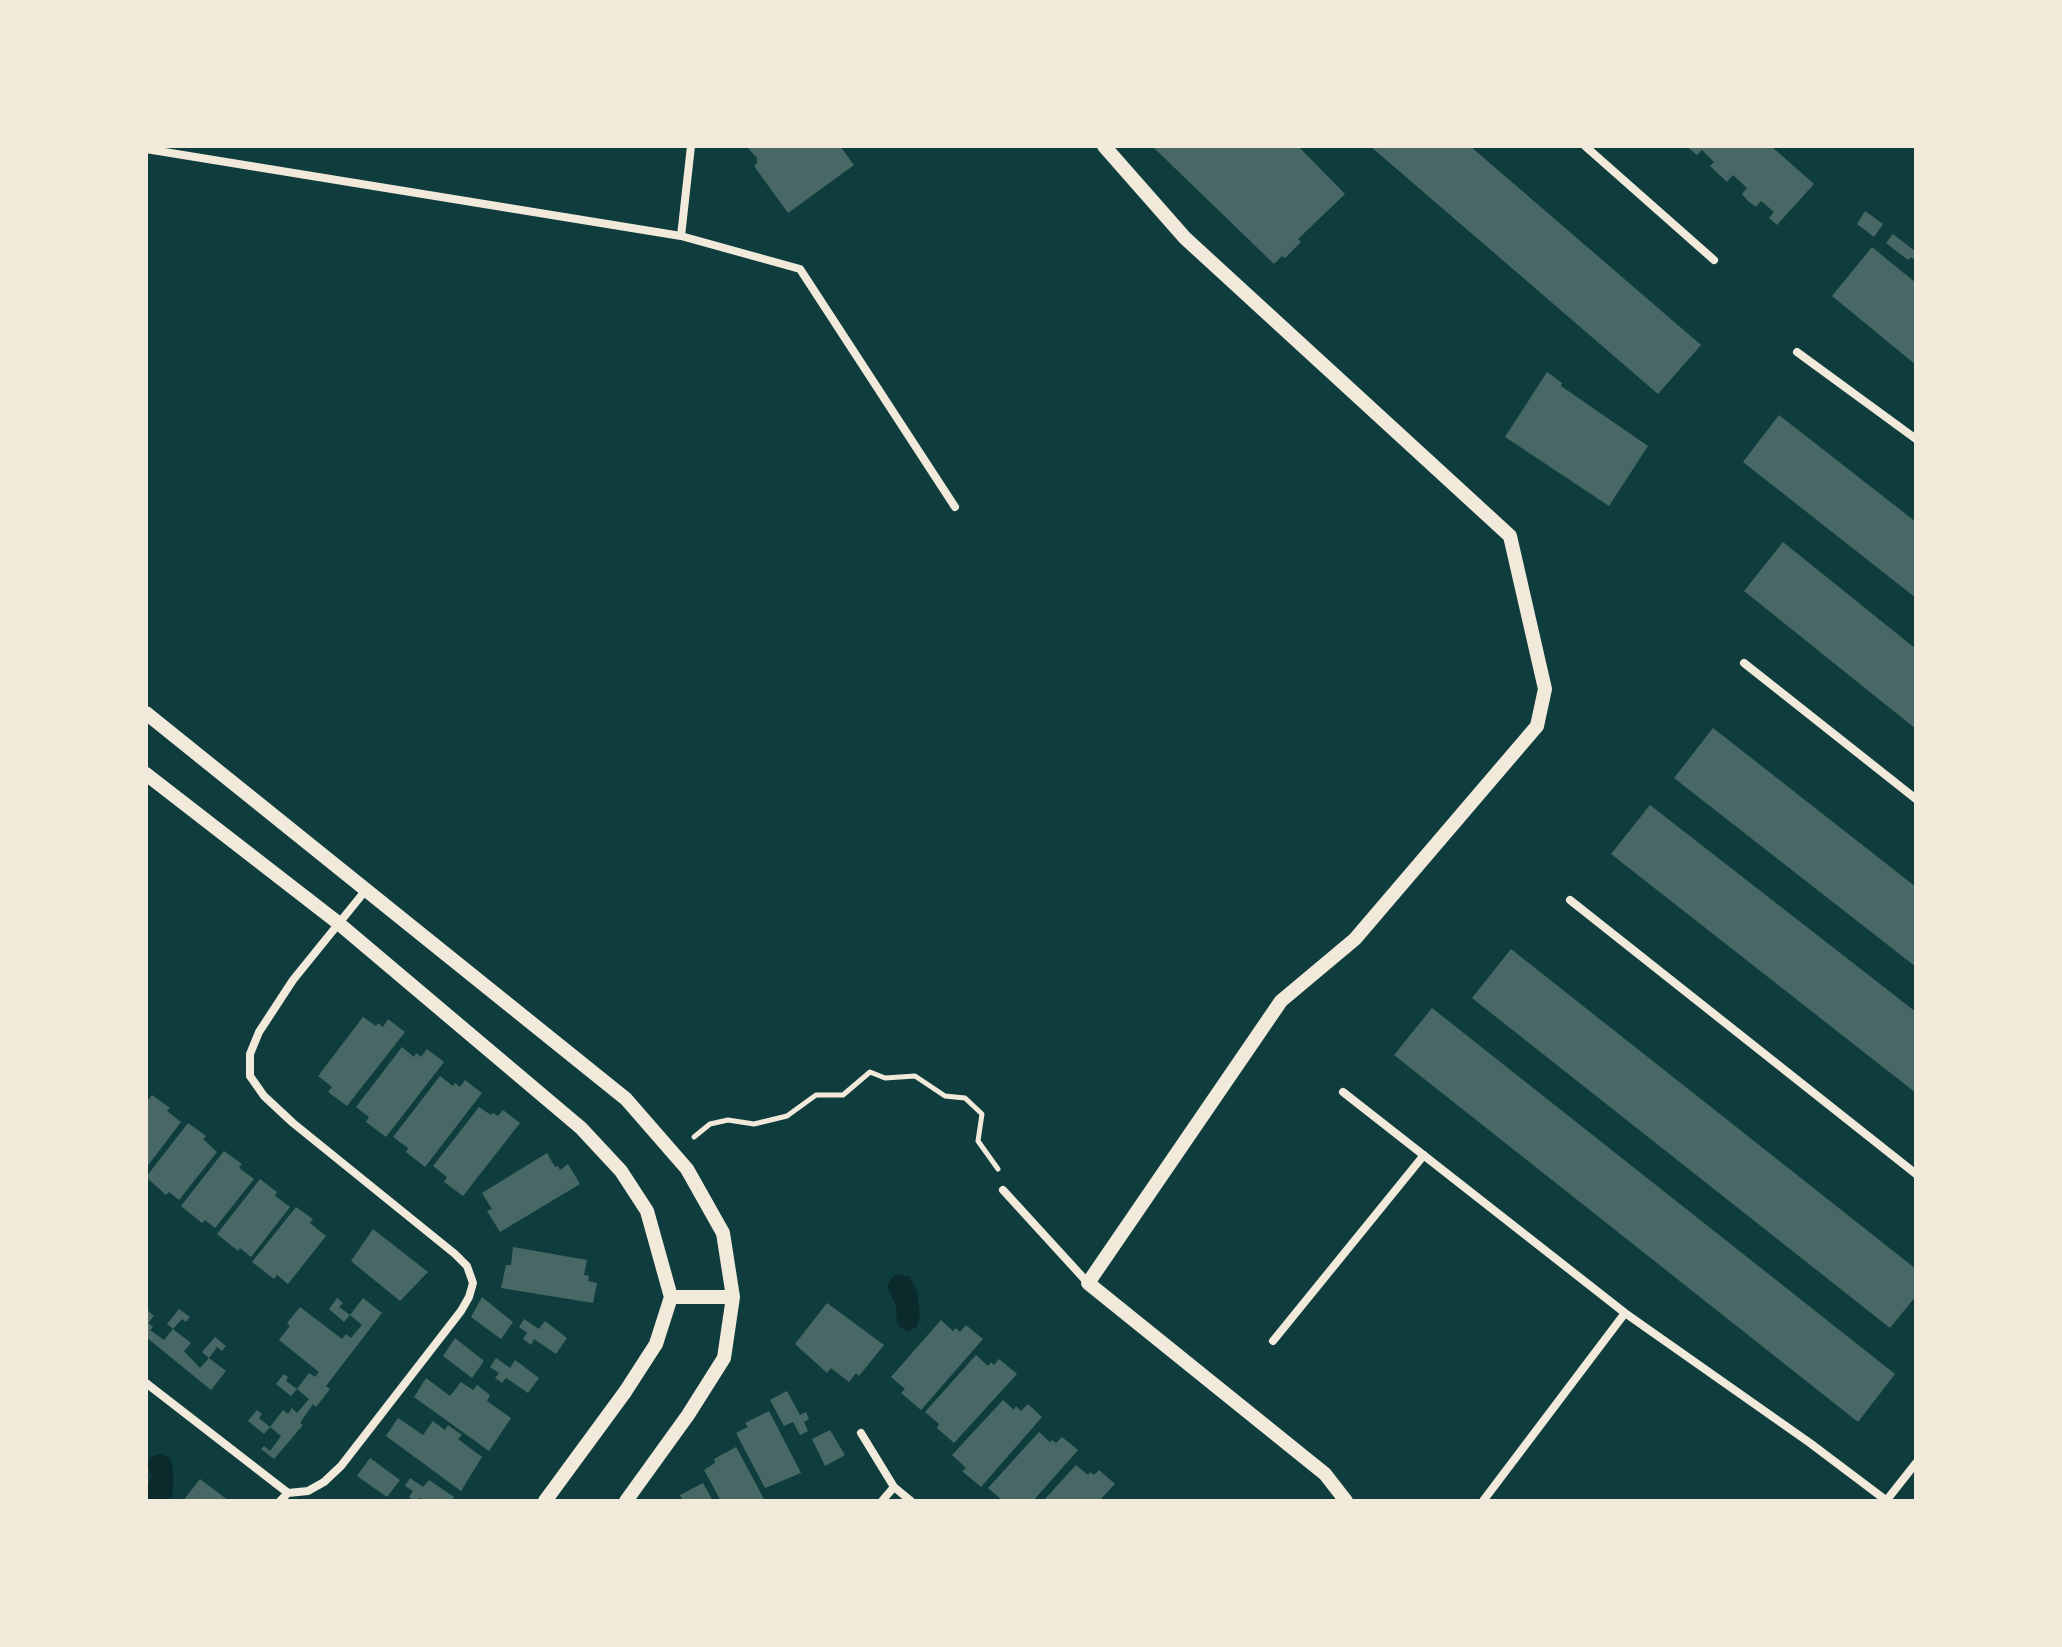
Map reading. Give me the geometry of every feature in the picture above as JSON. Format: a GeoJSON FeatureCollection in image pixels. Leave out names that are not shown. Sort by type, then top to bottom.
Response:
{"type":"FeatureCollection","features":[{"type":"Feature","properties":{"kind":"street"},"geometry":{"type":"LineString","coordinates":[[681,236],[691,146]]}},
{"type":"Feature","properties":{"kind":"street"},"geometry":{"type":"LineString","coordinates":[[1088,1283],[1281,1001],[1355,939],[1537,726],[1545,689],[1510,536],[1185,238],[1104,146]]}},
{"type":"Feature","properties":{"kind":"street"},"geometry":{"type":"LineString","coordinates":[[1585,146],[1714,260]]}},
{"type":"Feature","properties":{"kind":"street"},"geometry":{"type":"LineString","coordinates":[[146,149],[681,236],[800,269],[955,507]]}},
{"type":"Feature","properties":{"kind":"street"},"geometry":{"type":"LineString","coordinates":[[1797,352],[1916,439]]}},
{"type":"Feature","properties":{"kind":"street"},"geometry":{"type":"LineString","coordinates":[[1744,663],[1916,799]]}},
{"type":"Feature","properties":{"kind":"street"},"geometry":{"type":"LineString","coordinates":[[146,713],[626,1099],[687,1169],[723,1233],[733,1297],[724,1358],[688,1415],[626,1501]]}},
{"type":"Feature","properties":{"kind":"street"},"geometry":{"type":"LineString","coordinates":[[146,774],[337,922],[581,1128],[621,1171],[647,1211],[671,1297],[656,1344],[545,1501]]}},
{"type":"Feature","properties":{"kind":"street"},"geometry":{"type":"LineString","coordinates":[[280,1501],[288,1493],[308,1491],[324,1482],[341,1466],[461,1311],[473,1283],[467,1266],[455,1254],[293,1123],[264,1096],[250,1076],[250,1054],[259,1032],[293,980],[365,891]]}},
{"type":"Feature","properties":{"kind":"street"},"geometry":{"type":"LineString","coordinates":[[1570,900],[1916,1174]]}},
{"type":"Feature","properties":{"kind":"street"},"geometry":{"type":"LineString","coordinates":[[1343,1092],[1625,1313],[1887,1501],[1916,1463]]}},
{"type":"Feature","properties":{"kind":"street"},"geometry":{"type":"LineString","coordinates":[[1273,1341],[1424,1155]]}},
{"type":"Feature","properties":{"kind":"street"},"geometry":{"type":"LineString","coordinates":[[1003,1190],[1088,1283],[1325,1474],[1346,1501]]}},
{"type":"Feature","properties":{"kind":"street"},"geometry":{"type":"LineString","coordinates":[[671,1297],[733,1297]]}},
{"type":"Feature","properties":{"kind":"street"},"geometry":{"type":"LineString","coordinates":[[1483,1501],[1625,1313]]}},
{"type":"Feature","properties":{"kind":"street"},"geometry":{"type":"LineString","coordinates":[[146,1383],[288,1493]]}},
{"type":"Feature","properties":{"kind":"street"},"geometry":{"type":"LineString","coordinates":[[861,1433],[894,1487],[911,1501]]}},
{"type":"Feature","properties":{"kind":"street"},"geometry":{"type":"LineString","coordinates":[[882,1501],[894,1487]]}},
{"type":"Feature","properties":{"kind":"path"},"geometry":{"type":"LineString","coordinates":[[694,1137],[710,1124],[728,1120],[754,1124],[787,1116],[816,1095],[843,1095],[870,1072],[885,1078],[915,1076],[945,1096],[965,1098],[982,1114],[978,1141],[996,1165],[1003,1190]]}},
{"type":"Feature","properties":{"kind":"water"},"geometry":{"type":"Polygon","coordinates":[[[897,1274],[910,1277],[917,1291],[920,1315],[917,1327],[908,1331],[897,1323],[896,1306],[887,1286],[897,1274]]]}},
{"type":"Feature","properties":{"kind":"water"},"geometry":{"type":"Polygon","coordinates":[[[158,1454],[169,1457],[173,1468],[173,1492],[170,1501],[146,1501],[146,1487],[152,1477],[147,1465],[151,1457],[158,1454]]]}},
{"type":"Feature","properties":{"kind":"building"},"geometry":{"type":"Polygon","coordinates":[[[746,146],[840,146],[854,165],[788,213],[754,166],[757,158],[746,146]]]}},
{"type":"Feature","properties":{"kind":"building"},"geometry":{"type":"Polygon","coordinates":[[[1152,146],[1298,146],[1345,194],[1298,239],[1301,242],[1285,258],[1282,256],[1274,264],[1152,146]]]}},
{"type":"Feature","properties":{"kind":"building"},"geometry":{"type":"Polygon","coordinates":[[[1370,146],[1470,146],[1701,345],[1658,394],[1370,146]]]}},
{"type":"Feature","properties":{"kind":"building"},"geometry":{"type":"Polygon","coordinates":[[[1686,146],[1771,146],[1814,184],[1777,225],[1769,218],[1774,212],[1761,201],[1756,207],[1748,201],[1742,194],[1747,188],[1733,175],[1727,182],[1710,166],[1714,162],[1702,150],[1697,155],[1686,146]]]}},
{"type":"Feature","properties":{"kind":"building"},"geometry":{"type":"Polygon","coordinates":[[[1865,211],[1883,224],[1874,237],[1857,224],[1865,211]]]}},
{"type":"Feature","properties":{"kind":"building"},"geometry":{"type":"Polygon","coordinates":[[[1893,234],[1916,252],[1916,261],[1911,257],[1908,260],[1886,243],[1893,234]]]}},
{"type":"Feature","properties":{"kind":"building"},"geometry":{"type":"Polygon","coordinates":[[[1872,247],[1916,283],[1916,365],[1832,296],[1872,247]]]}},
{"type":"Feature","properties":{"kind":"building"},"geometry":{"type":"Polygon","coordinates":[[[1547,372],[1562,383],[1561,386],[1648,446],[1609,506],[1505,437],[1547,372]]]}},
{"type":"Feature","properties":{"kind":"building"},"geometry":{"type":"Polygon","coordinates":[[[1779,415],[1916,522],[1916,598],[1743,462],[1779,415]]]}},
{"type":"Feature","properties":{"kind":"building"},"geometry":{"type":"Polygon","coordinates":[[[1783,542],[1916,649],[1916,729],[1744,591],[1783,542]]]}},
{"type":"Feature","properties":{"kind":"building"},"geometry":{"type":"Polygon","coordinates":[[[1713,728],[1916,887],[1916,967],[1674,778],[1713,728]]]}},
{"type":"Feature","properties":{"kind":"building"},"geometry":{"type":"Polygon","coordinates":[[[1650,805],[1916,1012],[1916,1093],[1611,854],[1650,805]]]}},
{"type":"Feature","properties":{"kind":"building"},"geometry":{"type":"Polygon","coordinates":[[[1511,949],[1916,1269],[1916,1296],[1890,1328],[1472,998],[1511,949]]]}},
{"type":"Feature","properties":{"kind":"building"},"geometry":{"type":"Polygon","coordinates":[[[1432,1008],[1895,1374],[1858,1422],[1394,1055],[1432,1008]]]}},
{"type":"Feature","properties":{"kind":"building"},"geometry":{"type":"Polygon","coordinates":[[[363,1017],[383,1027],[388,1019],[405,1032],[347,1106],[328,1092],[332,1087],[318,1076],[363,1017]]]}},
{"type":"Feature","properties":{"kind":"building"},"geometry":{"type":"Polygon","coordinates":[[[402,1047],[414,1057],[416,1053],[421,1057],[427,1049],[444,1062],[386,1137],[366,1122],[369,1117],[356,1107],[402,1047]]]}},
{"type":"Feature","properties":{"kind":"building"},"geometry":{"type":"Polygon","coordinates":[[[440,1076],[453,1086],[455,1083],[460,1087],[465,1080],[482,1093],[425,1167],[393,1137],[440,1076]]]}},
{"type":"Feature","properties":{"kind":"building"},"geometry":{"type":"Polygon","coordinates":[[[152,1095],[170,1108],[167,1111],[181,1122],[146,1168],[146,1102],[152,1095]]]}},
{"type":"Feature","properties":{"kind":"building"},"geometry":{"type":"Polygon","coordinates":[[[479,1107],[498,1116],[503,1110],[520,1123],[463,1196],[444,1182],[447,1177],[433,1166],[479,1107]]]}},
{"type":"Feature","properties":{"kind":"building"},"geometry":{"type":"Polygon","coordinates":[[[188,1123],[206,1136],[203,1139],[217,1152],[179,1200],[169,1192],[166,1195],[146,1177],[188,1123]]]}},
{"type":"Feature","properties":{"kind":"building"},"geometry":{"type":"Polygon","coordinates":[[[224,1151],[242,1164],[239,1168],[254,1179],[215,1228],[205,1220],[202,1223],[181,1206],[224,1151]]]}},
{"type":"Feature","properties":{"kind":"building"},"geometry":{"type":"Polygon","coordinates":[[[547,1153],[560,1170],[568,1164],[580,1184],[500,1232],[487,1211],[492,1209],[482,1193],[547,1153]]]}},
{"type":"Feature","properties":{"kind":"building"},"geometry":{"type":"Polygon","coordinates":[[[260,1179],[290,1207],[251,1257],[217,1234],[260,1179]]]}},
{"type":"Feature","properties":{"kind":"building"},"geometry":{"type":"Polygon","coordinates":[[[296,1207],[313,1219],[310,1223],[326,1236],[288,1284],[277,1275],[274,1279],[252,1262],[296,1207]]]}},
{"type":"Feature","properties":{"kind":"building"},"geometry":{"type":"Polygon","coordinates":[[[373,1229],[428,1272],[400,1301],[351,1261],[373,1229]]]}},
{"type":"Feature","properties":{"kind":"building"},"geometry":{"type":"Polygon","coordinates":[[[513,1247],[587,1260],[584,1275],[589,1276],[588,1281],[597,1283],[593,1303],[501,1288],[506,1265],[511,1265],[513,1247]]]}},
{"type":"Feature","properties":{"kind":"building"},"geometry":{"type":"Polygon","coordinates":[[[482,1297],[513,1322],[501,1339],[471,1317],[482,1297]]]}},
{"type":"Feature","properties":{"kind":"building"},"geometry":{"type":"Polygon","coordinates":[[[337,1298],[343,1303],[339,1307],[350,1315],[344,1322],[329,1309],[337,1298]]]}},
{"type":"Feature","properties":{"kind":"building"},"geometry":{"type":"Polygon","coordinates":[[[363,1298],[382,1313],[326,1386],[330,1389],[316,1407],[313,1404],[300,1423],[303,1425],[274,1459],[261,1449],[264,1446],[270,1451],[281,1436],[270,1427],[283,1410],[288,1414],[292,1408],[297,1413],[309,1399],[297,1389],[309,1373],[315,1377],[319,1372],[279,1340],[300,1307],[342,1339],[346,1334],[351,1338],[362,1325],[350,1315],[363,1298]]]}},
{"type":"Feature","properties":{"kind":"building"},"geometry":{"type":"Polygon","coordinates":[[[827,1303],[884,1345],[859,1376],[856,1373],[849,1382],[831,1368],[827,1373],[795,1344],[827,1303]]]}},
{"type":"Feature","properties":{"kind":"building"},"geometry":{"type":"Polygon","coordinates":[[[146,1309],[154,1316],[148,1323],[153,1327],[150,1330],[164,1340],[173,1329],[191,1343],[184,1351],[200,1368],[209,1358],[226,1371],[211,1390],[146,1337],[146,1309]]]}},
{"type":"Feature","properties":{"kind":"building"},"geometry":{"type":"Polygon","coordinates":[[[179,1309],[190,1317],[186,1322],[182,1319],[173,1329],[167,1324],[179,1309]]]}},
{"type":"Feature","properties":{"kind":"building"},"geometry":{"type":"Polygon","coordinates":[[[524,1319],[539,1329],[545,1321],[567,1338],[556,1354],[534,1339],[531,1345],[523,1339],[527,1333],[519,1327],[524,1319]]]}},
{"type":"Feature","properties":{"kind":"building"},"geometry":{"type":"Polygon","coordinates":[[[941,1320],[953,1331],[956,1328],[960,1332],[966,1325],[983,1339],[921,1410],[901,1393],[905,1389],[891,1377],[941,1320]]]}},
{"type":"Feature","properties":{"kind":"building"},"geometry":{"type":"Polygon","coordinates":[[[215,1337],[226,1346],[222,1351],[217,1347],[209,1358],[202,1352],[215,1337]]]}},
{"type":"Feature","properties":{"kind":"building"},"geometry":{"type":"Polygon","coordinates":[[[455,1338],[484,1361],[472,1378],[443,1356],[455,1338]]]}},
{"type":"Feature","properties":{"kind":"building"},"geometry":{"type":"Polygon","coordinates":[[[976,1355],[988,1366],[999,1359],[1017,1374],[954,1443],[925,1412],[976,1355]]]}},
{"type":"Feature","properties":{"kind":"building"},"geometry":{"type":"Polygon","coordinates":[[[496,1358],[510,1368],[515,1360],[539,1378],[528,1393],[506,1378],[502,1383],[495,1378],[499,1373],[490,1367],[496,1358]]]}},
{"type":"Feature","properties":{"kind":"building"},"geometry":{"type":"Polygon","coordinates":[[[284,1374],[288,1377],[286,1381],[297,1389],[291,1396],[276,1384],[284,1374]]]}},
{"type":"Feature","properties":{"kind":"building"},"geometry":{"type":"Polygon","coordinates":[[[426,1378],[450,1396],[461,1382],[473,1390],[477,1385],[490,1395],[487,1401],[511,1418],[489,1451],[414,1397],[426,1378]]]}},
{"type":"Feature","properties":{"kind":"building"},"geometry":{"type":"Polygon","coordinates":[[[787,1391],[800,1415],[806,1412],[809,1419],[804,1422],[808,1431],[800,1435],[793,1422],[784,1426],[770,1400],[787,1391]]]}},
{"type":"Feature","properties":{"kind":"building"},"geometry":{"type":"Polygon","coordinates":[[[1003,1400],[1014,1410],[1016,1406],[1021,1411],[1028,1404],[1042,1417],[981,1487],[962,1471],[966,1468],[952,1455],[1003,1400]]]}},
{"type":"Feature","properties":{"kind":"building"},"geometry":{"type":"Polygon","coordinates":[[[257,1410],[262,1414],[259,1418],[270,1427],[264,1434],[248,1421],[257,1410]]]}},
{"type":"Feature","properties":{"kind":"building"},"geometry":{"type":"Polygon","coordinates":[[[769,1411],[801,1473],[765,1488],[736,1433],[748,1427],[745,1423],[769,1411]]]}},
{"type":"Feature","properties":{"kind":"building"},"geometry":{"type":"Polygon","coordinates":[[[398,1418],[423,1435],[433,1421],[445,1430],[448,1425],[462,1435],[458,1439],[482,1457],[461,1491],[386,1436],[398,1418]]]}},
{"type":"Feature","properties":{"kind":"building"},"geometry":{"type":"Polygon","coordinates":[[[830,1430],[845,1455],[825,1466],[812,1439],[830,1430]]]}},
{"type":"Feature","properties":{"kind":"building"},"geometry":{"type":"Polygon","coordinates":[[[1039,1432],[1050,1442],[1056,1443],[1062,1437],[1078,1450],[1033,1501],[1003,1501],[988,1488],[1039,1432]]]}},
{"type":"Feature","properties":{"kind":"building"},"geometry":{"type":"Polygon","coordinates":[[[736,1447],[765,1501],[721,1501],[704,1470],[715,1463],[714,1459],[736,1447]]]}},
{"type":"Feature","properties":{"kind":"building"},"geometry":{"type":"Polygon","coordinates":[[[370,1458],[400,1480],[387,1497],[357,1476],[370,1458]]]}},
{"type":"Feature","properties":{"kind":"building"},"geometry":{"type":"Polygon","coordinates":[[[1076,1465],[1088,1475],[1090,1472],[1094,1475],[1099,1470],[1115,1484],[1099,1501],[1043,1501],[1076,1465]]]}},
{"type":"Feature","properties":{"kind":"building"},"geometry":{"type":"Polygon","coordinates":[[[410,1478],[423,1487],[429,1480],[454,1497],[451,1501],[425,1501],[420,1498],[415,1501],[409,1497],[413,1491],[405,1486],[410,1478]]]}},
{"type":"Feature","properties":{"kind":"building"},"geometry":{"type":"Polygon","coordinates":[[[200,1479],[229,1501],[183,1501],[200,1479]]]}},
{"type":"Feature","properties":{"kind":"building"},"geometry":{"type":"Polygon","coordinates":[[[703,1483],[713,1501],[683,1501],[680,1495],[703,1483]]]}}]}
